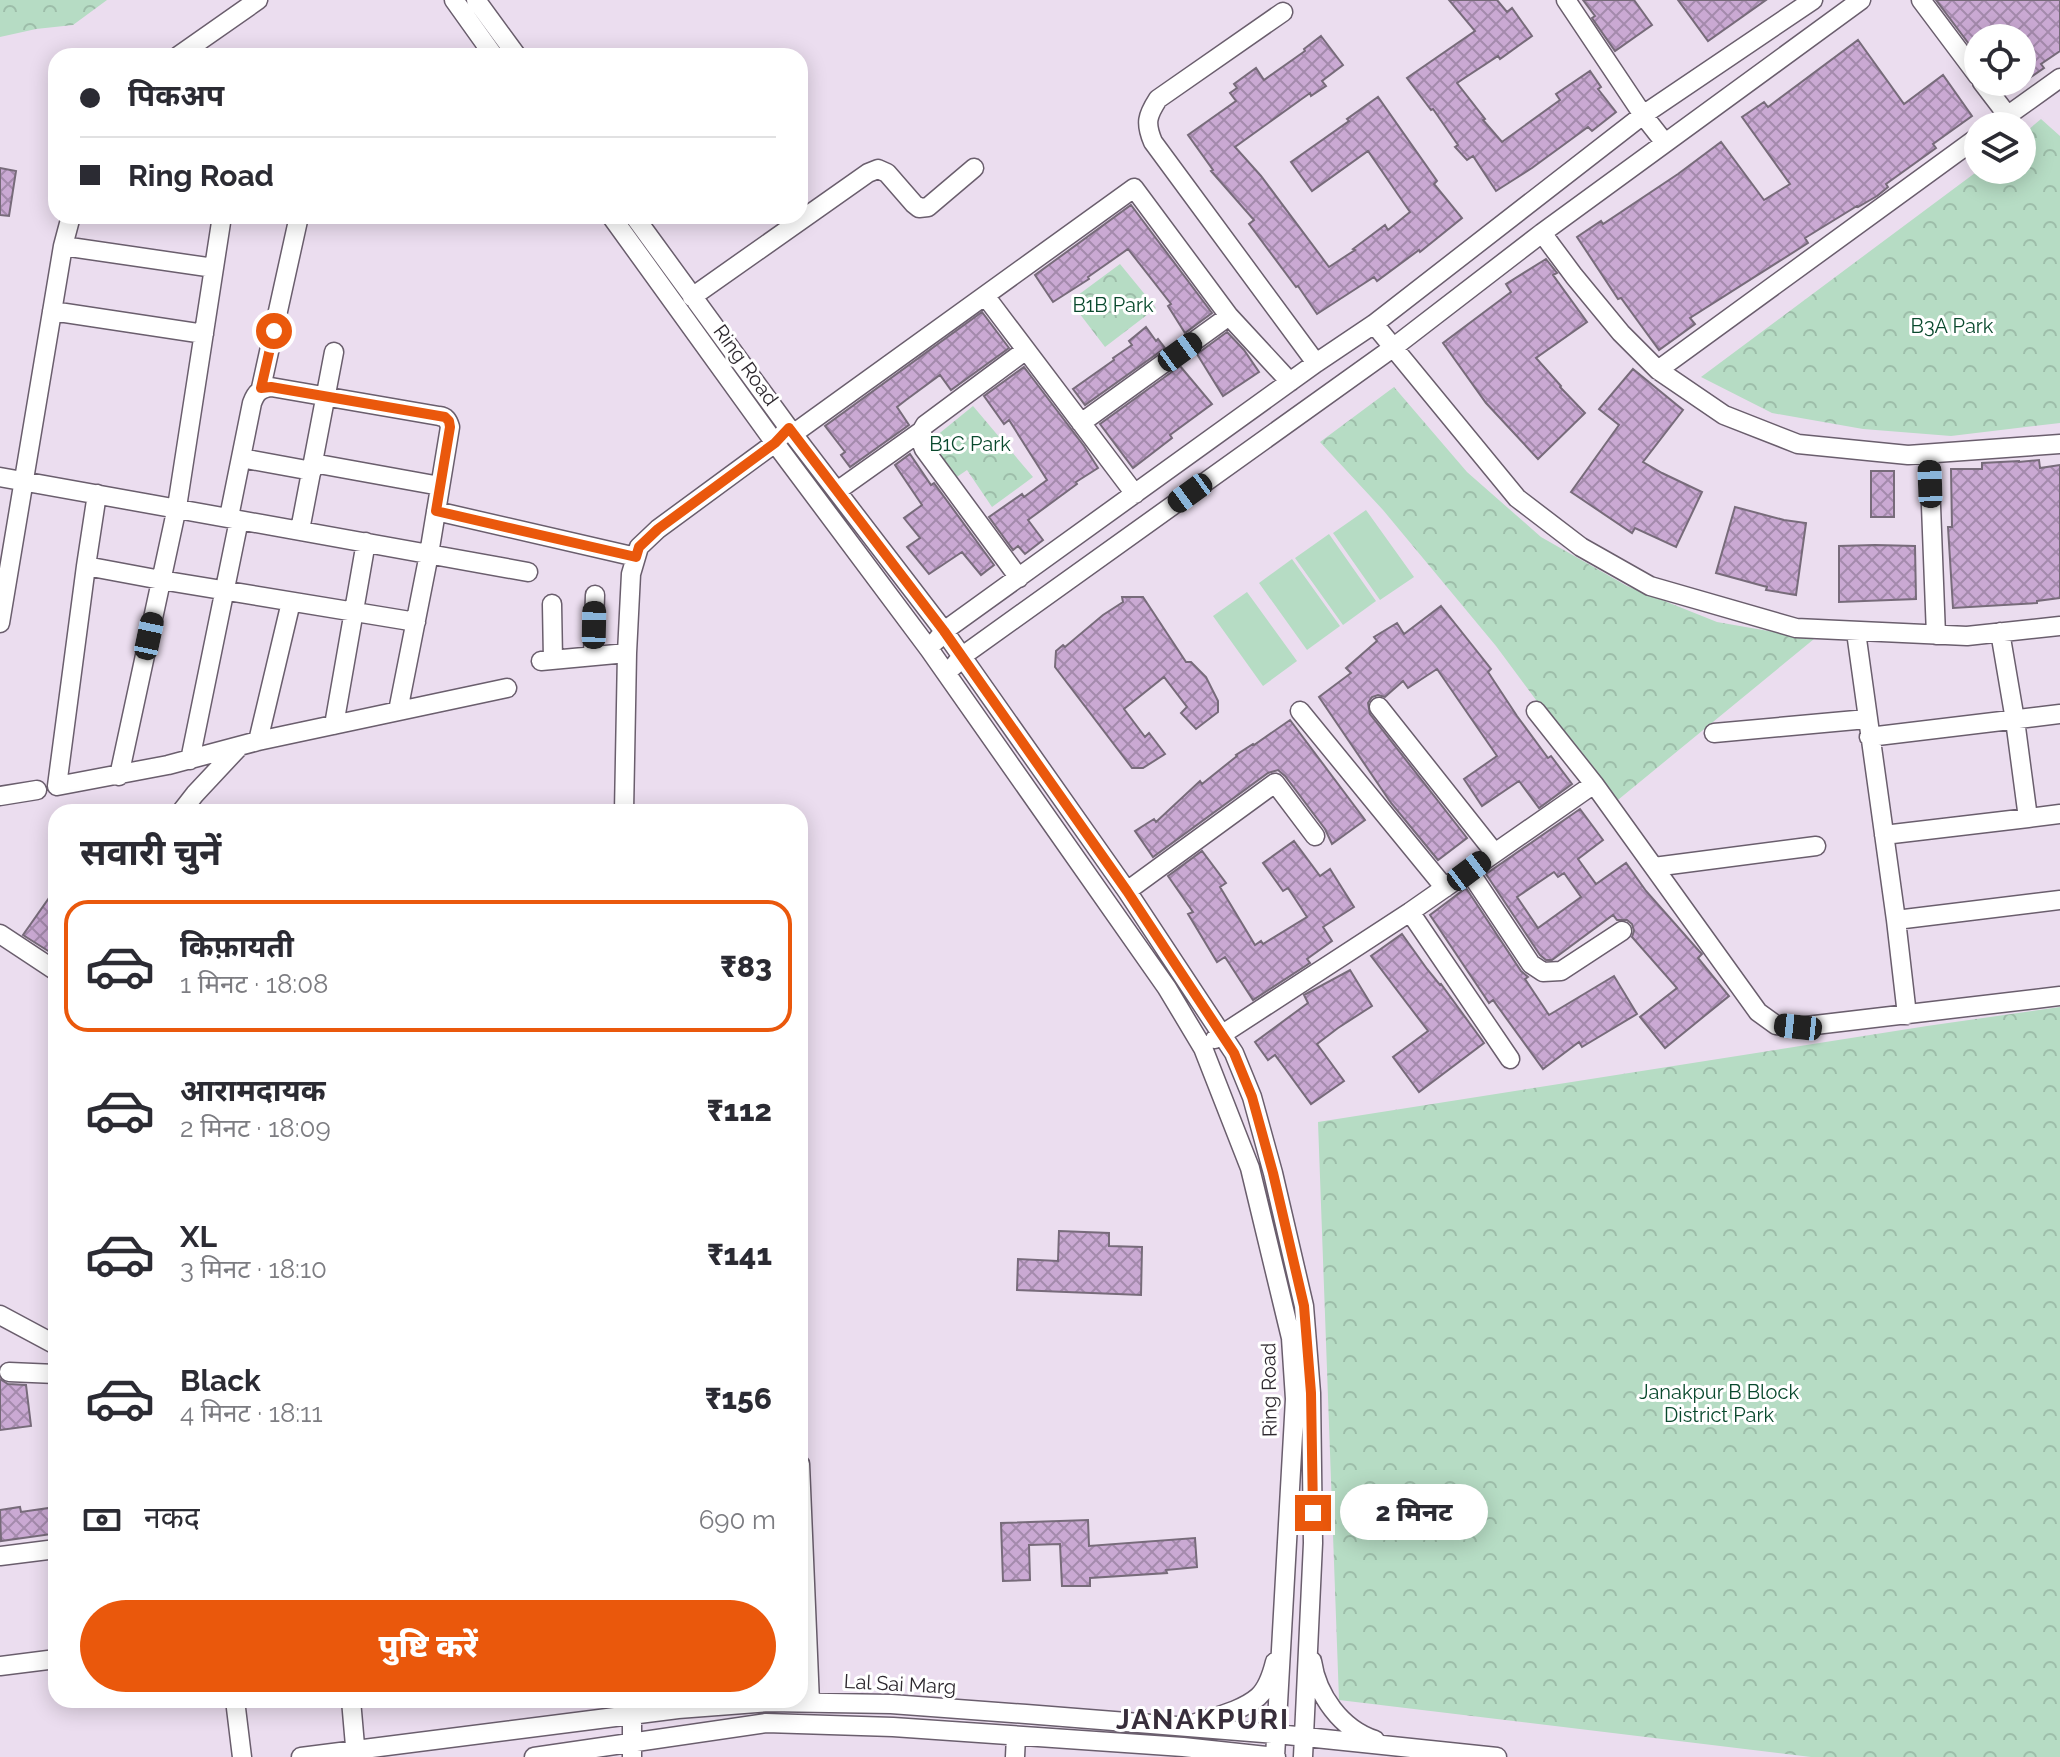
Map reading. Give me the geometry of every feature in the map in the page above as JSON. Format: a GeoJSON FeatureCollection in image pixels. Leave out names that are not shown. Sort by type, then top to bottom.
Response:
{"type":"FeatureCollection","features":[{"type":"Feature","properties":{"kind":"street"},"geometry":{"type":"LineString","coordinates":[[189,48],[258,0]]}},
{"type":"Feature","properties":{"kind":"street"},"geometry":{"type":"LineString","coordinates":[[454,0],[488,48]]}},
{"type":"Feature","properties":{"kind":"street"},"geometry":{"type":"LineString","coordinates":[[476,0],[511,48]]}},
{"type":"Feature","properties":{"kind":"street"},"geometry":{"type":"LineString","coordinates":[[1566,0],[1665,143]]}},
{"type":"Feature","properties":{"kind":"street"},"geometry":{"type":"LineString","coordinates":[[929,649],[944,631],[1374,324],[1643,115],[1813,0]]}},
{"type":"Feature","properties":{"kind":"street"},"geometry":{"type":"LineString","coordinates":[[947,674],[961,657],[1394,347],[1542,233],[1861,0]]}},
{"type":"Feature","properties":{"kind":"street"},"geometry":{"type":"LineString","coordinates":[[1921,0],[1964,57]]}},
{"type":"Feature","properties":{"kind":"street"},"geometry":{"type":"LineString","coordinates":[[1283,12],[1158,99],[1149,113],[1147,128],[1153,142],[1316,363]]}},
{"type":"Feature","properties":{"kind":"street"},"geometry":{"type":"LineString","coordinates":[[2014,112],[2058,83]]}},
{"type":"Feature","properties":{"kind":"street"},"geometry":{"type":"LineString","coordinates":[[1658,370],[1964,147]]}},
{"type":"Feature","properties":{"kind":"street"},"geometry":{"type":"LineString","coordinates":[[808,215],[878,169],[887,173],[919,208],[928,207],[974,168]]}},
{"type":"Feature","properties":{"kind":"street"},"geometry":{"type":"LineString","coordinates":[[624,804],[631,574],[639,547],[658,529],[775,443],[986,297],[1134,188],[1229,316],[1290,382]]}},
{"type":"Feature","properties":{"kind":"street"},"geometry":{"type":"LineString","coordinates":[[0,623],[69,224]]}},
{"type":"Feature","properties":{"kind":"street"},"geometry":{"type":"LineString","coordinates":[[119,776],[177,507],[221,224]]}},
{"type":"Feature","properties":{"kind":"street"},"geometry":{"type":"LineString","coordinates":[[190,760],[224,591],[241,458],[252,403],[261,388],[297,224]]}},
{"type":"Feature","properties":{"kind":"street","name":"Ring Road"},"geometry":{"type":"LineString","coordinates":[[617,224],[947,674],[1167,988],[1203,1048],[1250,1168],[1303,1398],[1313,1543],[1303,1757]]}},
{"type":"Feature","properties":{"kind":"street","name":"Ring Road"},"geometry":{"type":"LineString","coordinates":[[640,224],[692,297],[796,429],[837,491],[944,631],[1127,891],[1234,1053],[1252,1097],[1304,1306],[1303,1398],[1276,1757]]}},
{"type":"Feature","properties":{"kind":"street"},"geometry":{"type":"LineString","coordinates":[[692,297],[796,224]]}},
{"type":"Feature","properties":{"kind":"street"},"geometry":{"type":"LineString","coordinates":[[1542,233],[1621,333],[1658,370],[1724,415],[1798,444],[1908,455],[2060,444]]}},
{"type":"Feature","properties":{"kind":"street"},"geometry":{"type":"LineString","coordinates":[[63,246],[214,268]]}},
{"type":"Feature","properties":{"kind":"street"},"geometry":{"type":"LineString","coordinates":[[986,297],[1135,494]]}},
{"type":"Feature","properties":{"kind":"street"},"geometry":{"type":"LineString","coordinates":[[52,311],[204,334]]}},
{"type":"Feature","properties":{"kind":"street"},"geometry":{"type":"LineString","coordinates":[[1081,423],[1229,316]]}},
{"type":"Feature","properties":{"kind":"street"},"geometry":{"type":"LineString","coordinates":[[1374,324],[1517,498],[1581,547],[1650,586],[1796,628],[1967,636],[2060,626]]}},
{"type":"Feature","properties":{"kind":"street"},"geometry":{"type":"LineString","coordinates":[[837,491],[1026,350]]}},
{"type":"Feature","properties":{"kind":"street"},"geometry":{"type":"LineString","coordinates":[[300,530],[334,352]]}},
{"type":"Feature","properties":{"kind":"street"},"geometry":{"type":"LineString","coordinates":[[261,388],[271,387],[445,417],[449,421],[429,554],[398,711]]}},
{"type":"Feature","properties":{"kind":"street"},"geometry":{"type":"LineString","coordinates":[[920,432],[924,449],[1019,578]]}},
{"type":"Feature","properties":{"kind":"street"},"geometry":{"type":"LineString","coordinates":[[1929,454],[1936,635]]}},
{"type":"Feature","properties":{"kind":"street"},"geometry":{"type":"LineString","coordinates":[[241,458],[440,486]]}},
{"type":"Feature","properties":{"kind":"street"},"geometry":{"type":"LineString","coordinates":[[0,477],[528,572]]}},
{"type":"Feature","properties":{"kind":"street"},"geometry":{"type":"LineString","coordinates":[[97,494],[57,786],[119,776],[258,741],[507,688]]}},
{"type":"Feature","properties":{"kind":"street"},"geometry":{"type":"LineString","coordinates":[[436,511],[636,557]]}},
{"type":"Feature","properties":{"kind":"street"},"geometry":{"type":"LineString","coordinates":[[334,725],[366,542]]}},
{"type":"Feature","properties":{"kind":"street"},"geometry":{"type":"LineString","coordinates":[[86,566],[416,622]]}},
{"type":"Feature","properties":{"kind":"street"},"geometry":{"type":"LineString","coordinates":[[593,656],[595,595]]}},
{"type":"Feature","properties":{"kind":"street"},"geometry":{"type":"LineString","coordinates":[[258,741],[291,602]]}},
{"type":"Feature","properties":{"kind":"street"},"geometry":{"type":"LineString","coordinates":[[552,604],[547,661],[627,653]]}},
{"type":"Feature","properties":{"kind":"street"},"geometry":{"type":"LineString","coordinates":[[1856,632],[1907,1015]]}},
{"type":"Feature","properties":{"kind":"street"},"geometry":{"type":"LineString","coordinates":[[2000,632],[2028,818]]}},
{"type":"Feature","properties":{"kind":"street"},"geometry":{"type":"LineString","coordinates":[[1379,707],[1494,852]]}},
{"type":"Feature","properties":{"kind":"street"},"geometry":{"type":"LineString","coordinates":[[1300,711],[1445,888]]}},
{"type":"Feature","properties":{"kind":"street"},"geometry":{"type":"LineString","coordinates":[[1536,711],[1594,784],[1758,1012],[1776,1025],[1798,1027],[2060,996]]}},
{"type":"Feature","properties":{"kind":"street"},"geometry":{"type":"LineString","coordinates":[[1714,733],[2015,720],[2060,714]]}},
{"type":"Feature","properties":{"kind":"street"},"geometry":{"type":"LineString","coordinates":[[187,804],[239,747]]}},
{"type":"Feature","properties":{"kind":"street"},"geometry":{"type":"LineString","coordinates":[[1127,891],[1275,783],[1315,836]]}},
{"type":"Feature","properties":{"kind":"street"},"geometry":{"type":"LineString","coordinates":[[1203,1048],[1410,912],[1594,784]]}},
{"type":"Feature","properties":{"kind":"street"},"geometry":{"type":"LineString","coordinates":[[0,796],[37,790]]}},
{"type":"Feature","properties":{"kind":"street"},"geometry":{"type":"LineString","coordinates":[[1884,835],[2060,814]]}},
{"type":"Feature","properties":{"kind":"street"},"geometry":{"type":"LineString","coordinates":[[1654,867],[1816,846]]}},
{"type":"Feature","properties":{"kind":"street"},"geometry":{"type":"LineString","coordinates":[[1469,871],[1531,964],[1543,972],[1561,971],[1622,931]]}},
{"type":"Feature","properties":{"kind":"street"},"geometry":{"type":"LineString","coordinates":[[1896,920],[2060,900]]}},
{"type":"Feature","properties":{"kind":"street"},"geometry":{"type":"LineString","coordinates":[[1410,912],[1510,1059]]}},
{"type":"Feature","properties":{"kind":"street"},"geometry":{"type":"LineString","coordinates":[[0,934],[48,966]]}},
{"type":"Feature","properties":{"kind":"street"},"geometry":{"type":"LineString","coordinates":[[0,1315],[48,1341]]}},
{"type":"Feature","properties":{"kind":"street"},"geometry":{"type":"LineString","coordinates":[[9,1372],[48,1374]]}},
{"type":"Feature","properties":{"kind":"street"},"geometry":{"type":"LineString","coordinates":[[0,1556],[48,1550]]}},
{"type":"Feature","properties":{"kind":"street"},"geometry":{"type":"LineString","coordinates":[[1308,1630],[1314,1674],[1331,1708],[1346,1724],[1365,1737],[1393,1746]]}},
{"type":"Feature","properties":{"kind":"street"},"geometry":{"type":"LineString","coordinates":[[1186,1727],[1245,1705],[1260,1695],[1270,1680],[1283,1637]]}},
{"type":"Feature","properties":{"kind":"street"},"geometry":{"type":"LineString","coordinates":[[0,1666],[48,1660]]}},
{"type":"Feature","properties":{"kind":"street"},"geometry":{"type":"LineString","coordinates":[[808,1660],[810,1703]]}},
{"type":"Feature","properties":{"kind":"street","name":"Lal Sai Marg"},"geometry":{"type":"LineString","coordinates":[[810,1703],[891,1704],[1277,1734],[1497,1757]]}},
{"type":"Feature","properties":{"kind":"street"},"geometry":{"type":"LineString","coordinates":[[236,1708],[242,1757]]}},
{"type":"Feature","properties":{"kind":"street"},"geometry":{"type":"LineString","coordinates":[[352,1708],[355,1754]]}},
{"type":"Feature","properties":{"kind":"street","name":"Lal Sai Marg"},"geometry":{"type":"LineString","coordinates":[[301,1757],[355,1754],[626,1708]]}},
{"type":"Feature","properties":{"kind":"street"},"geometry":{"type":"LineString","coordinates":[[632,1708],[632,1750]]}},
{"type":"Feature","properties":{"kind":"street","name":"Lal Sai Marg"},"geometry":{"type":"LineString","coordinates":[[655,1708],[691,1708]]}},
{"type":"Feature","properties":{"kind":"street"},"geometry":{"type":"LineString","coordinates":[[534,1757],[632,1750],[766,1723],[893,1727],[1183,1747],[1276,1757]]}},
{"type":"Feature","properties":{"kind":"street"},"geometry":{"type":"LineString","coordinates":[[1015,1757],[1016,1736]]}},
{"type":"Feature","properties":{"kind":"green space"},"geometry":{"type":"Polygon","coordinates":[[[0,0],[107,0],[73,25],[0,37],[0,0]]]}},
{"type":"Feature","properties":{"kind":"green space","name":"B3A Park"},"geometry":{"type":"Polygon","coordinates":[[[2041,119],[2060,136],[2060,423],[1951,436],[1863,429],[1772,413],[1701,377],[1964,181],[1964,184],[2036,184],[2036,123],[2041,119]]]}},
{"type":"Feature","properties":{"kind":"green space","name":"B1B Park"},"geometry":{"type":"Polygon","coordinates":[[[1120,264],[1156,308],[1105,347],[1070,301],[1120,264]]]}},
{"type":"Feature","properties":{"kind":"green space"},"geometry":{"type":"Polygon","coordinates":[[[1394,387],[1467,472],[1541,537],[1627,586],[1717,622],[1814,639],[1613,804],[1496,646],[1383,510],[1320,442],[1394,387]]]}},
{"type":"Feature","properties":{"kind":"green space","name":"B1C Park"},"geometry":{"type":"Polygon","coordinates":[[[973,406],[1033,477],[992,507],[967,470],[951,481],[925,445],[973,406]]]}},
{"type":"Feature","properties":{"kind":"green space"},"geometry":{"type":"Polygon","coordinates":[[[1366,510],[1414,577],[1380,600],[1333,533],[1366,510]]]}},
{"type":"Feature","properties":{"kind":"green space"},"geometry":{"type":"Polygon","coordinates":[[[1329,534],[1376,601],[1343,625],[1295,558],[1329,534]]]}},
{"type":"Feature","properties":{"kind":"green space"},"geometry":{"type":"Polygon","coordinates":[[[1292,559],[1340,626],[1307,650],[1259,583],[1292,559]]]}},
{"type":"Feature","properties":{"kind":"green space"},"geometry":{"type":"Polygon","coordinates":[[[1247,592],[1297,661],[1263,686],[1213,616],[1247,592]]]}},
{"type":"Feature","properties":{"kind":"green space","name":"Janakpur B Block District Park"},"geometry":{"type":"Polygon","coordinates":[[[2060,1007],[2060,1757],[1811,1757],[1339,1700],[1318,1122],[2060,1007]]]}},
{"type":"Feature","properties":{"kind":"building"},"geometry":{"type":"Polygon","coordinates":[[[1449,0],[1497,0],[1507,12],[1512,8],[1532,36],[1500,59],[1498,56],[1457,83],[1502,142],[1560,100],[1556,94],[1590,71],[1601,87],[1598,89],[1616,112],[1592,131],[1588,127],[1496,191],[1473,156],[1467,160],[1455,147],[1458,145],[1433,109],[1407,78],[1475,31],[1449,0]]]}},
{"type":"Feature","properties":{"kind":"building"},"geometry":{"type":"Polygon","coordinates":[[[1583,0],[1634,0],[1652,25],[1615,51],[1583,0]]]}},
{"type":"Feature","properties":{"kind":"building"},"geometry":{"type":"Polygon","coordinates":[[[1678,0],[1766,0],[1708,41],[1678,0]]]}},
{"type":"Feature","properties":{"kind":"building"},"geometry":{"type":"Polygon","coordinates":[[[1936,0],[2060,0],[2060,51],[2041,64],[2044,68],[2036,73],[2036,24],[1964,24],[1964,37],[1936,0]]]}},
{"type":"Feature","properties":{"kind":"building"},"geometry":{"type":"Polygon","coordinates":[[[1321,36],[1343,65],[1322,81],[1326,86],[1311,96],[1310,93],[1235,147],[1261,176],[1329,267],[1385,225],[1388,230],[1410,212],[1368,151],[1312,191],[1291,162],[1378,97],[1437,181],[1434,184],[1462,218],[1377,281],[1374,277],[1317,314],[1249,224],[1254,220],[1211,171],[1188,135],[1236,101],[1230,93],[1237,88],[1234,84],[1256,68],[1264,80],[1321,36]]]}},
{"type":"Feature","properties":{"kind":"building"},"geometry":{"type":"Polygon","coordinates":[[[1858,40],[1904,104],[1943,75],[1969,112],[1964,112],[1964,122],[1933,144],[1936,148],[1886,184],[1888,187],[1877,196],[1805,238],[1808,243],[1690,318],[1695,324],[1659,350],[1621,298],[1618,299],[1577,237],[1601,221],[1603,224],[1721,142],[1764,200],[1790,184],[1742,117],[1764,102],[1768,107],[1858,40]]]}},
{"type":"Feature","properties":{"kind":"building"},"geometry":{"type":"Polygon","coordinates":[[[0,168],[16,171],[9,216],[0,215],[0,168]]]}},
{"type":"Feature","properties":{"kind":"building"},"geometry":{"type":"Polygon","coordinates":[[[1131,205],[1212,313],[1185,333],[1168,306],[1171,304],[1128,249],[1053,302],[1035,275],[1131,205]]]}},
{"type":"Feature","properties":{"kind":"building"},"geometry":{"type":"Polygon","coordinates":[[[1546,259],[1557,273],[1553,275],[1587,322],[1536,358],[1585,413],[1538,459],[1486,403],[1443,343],[1511,292],[1506,284],[1546,259]]]}},
{"type":"Feature","properties":{"kind":"building"},"geometry":{"type":"Polygon","coordinates":[[[982,312],[1009,348],[951,390],[940,375],[906,400],[897,407],[909,425],[850,467],[841,455],[845,452],[825,426],[982,312]]]}},
{"type":"Feature","properties":{"kind":"building"},"geometry":{"type":"Polygon","coordinates":[[[1146,327],[1165,348],[1085,405],[1073,389],[1132,345],[1129,341],[1146,327]]]}},
{"type":"Feature","properties":{"kind":"building"},"geometry":{"type":"Polygon","coordinates":[[[1227,332],[1259,372],[1223,396],[1197,354],[1227,332]]]}},
{"type":"Feature","properties":{"kind":"building"},"geometry":{"type":"Polygon","coordinates":[[[1180,366],[1212,404],[1133,468],[1100,424],[1180,366]]]}},
{"type":"Feature","properties":{"kind":"building"},"geometry":{"type":"Polygon","coordinates":[[[1024,367],[1098,468],[1028,520],[1043,540],[1025,554],[1018,546],[1013,550],[989,517],[1047,480],[1009,420],[1004,424],[984,396],[1024,367]]]}},
{"type":"Feature","properties":{"kind":"building"},"geometry":{"type":"Polygon","coordinates":[[[1633,369],[1683,410],[1643,462],[1702,492],[1676,547],[1635,528],[1632,533],[1571,492],[1619,425],[1599,409],[1633,369]]]}},
{"type":"Feature","properties":{"kind":"building"},"geometry":{"type":"Polygon","coordinates":[[[910,454],[994,565],[981,575],[962,552],[929,574],[907,547],[920,538],[904,518],[922,505],[895,465],[910,454]]]}},
{"type":"Feature","properties":{"kind":"building"},"geometry":{"type":"Polygon","coordinates":[[[2039,460],[2040,468],[2060,465],[2060,598],[2037,603],[1953,608],[1948,527],[1952,527],[1951,469],[1982,469],[1982,463],[2039,460]]]}},
{"type":"Feature","properties":{"kind":"building"},"geometry":{"type":"Polygon","coordinates":[[[1871,471],[1894,471],[1894,517],[1871,517],[1871,471]]]}},
{"type":"Feature","properties":{"kind":"building"},"geometry":{"type":"Polygon","coordinates":[[[1735,507],[1806,523],[1796,595],[1766,590],[1767,587],[1716,573],[1735,507]]]}},
{"type":"Feature","properties":{"kind":"building"},"geometry":{"type":"Polygon","coordinates":[[[1839,546],[1915,546],[1916,599],[1839,602],[1839,546]]]}},
{"type":"Feature","properties":{"kind":"building"},"geometry":{"type":"Polygon","coordinates":[[[1122,597],[1143,597],[1186,662],[1191,662],[1206,677],[1218,701],[1218,712],[1196,729],[1181,713],[1187,707],[1164,677],[1124,709],[1145,737],[1149,733],[1165,754],[1143,768],[1132,768],[1055,667],[1056,651],[1123,602],[1122,597]]]}},
{"type":"Feature","properties":{"kind":"building"},"geometry":{"type":"Polygon","coordinates":[[[1441,606],[1491,669],[1488,672],[1517,716],[1572,784],[1539,808],[1519,781],[1482,806],[1464,779],[1497,756],[1437,669],[1408,688],[1403,681],[1385,697],[1372,697],[1368,703],[1370,714],[1467,838],[1438,860],[1391,803],[1319,697],[1351,673],[1346,668],[1377,641],[1374,637],[1397,623],[1404,634],[1441,606]]]}},
{"type":"Feature","properties":{"kind":"building"},"geometry":{"type":"Polygon","coordinates":[[[1290,720],[1365,820],[1332,844],[1325,829],[1278,770],[1268,773],[1153,857],[1135,831],[1154,819],[1156,822],[1200,781],[1202,784],[1236,755],[1290,720]]]}},
{"type":"Feature","properties":{"kind":"building"},"geometry":{"type":"Polygon","coordinates":[[[1580,809],[1603,840],[1578,859],[1596,884],[1626,863],[1646,891],[1702,954],[1698,958],[1729,996],[1665,1048],[1640,1017],[1677,988],[1632,937],[1632,924],[1627,920],[1617,920],[1613,915],[1552,960],[1546,960],[1486,874],[1580,809]],[[1554,872],[1517,897],[1538,928],[1581,897],[1564,873],[1558,877],[1554,872]]]}},
{"type":"Feature","properties":{"kind":"building"},"geometry":{"type":"Polygon","coordinates":[[[1294,841],[1320,876],[1330,869],[1354,907],[1323,927],[1332,941],[1307,959],[1310,963],[1253,1000],[1225,957],[1217,962],[1188,914],[1193,912],[1168,876],[1202,851],[1226,883],[1220,887],[1255,945],[1261,941],[1263,944],[1307,917],[1288,888],[1283,891],[1263,863],[1294,841]]]}},
{"type":"Feature","properties":{"kind":"building"},"geometry":{"type":"Polygon","coordinates":[[[1466,888],[1528,977],[1525,979],[1549,1015],[1614,976],[1637,1014],[1582,1047],[1579,1042],[1543,1069],[1493,1000],[1489,1003],[1430,915],[1466,888]]]}},
{"type":"Feature","properties":{"kind":"building"},"geometry":{"type":"Polygon","coordinates":[[[48,899],[48,951],[23,935],[48,899]]]}},
{"type":"Feature","properties":{"kind":"building"},"geometry":{"type":"Polygon","coordinates":[[[1402,934],[1484,1043],[1419,1092],[1393,1057],[1428,1031],[1371,956],[1402,934]]]}},
{"type":"Feature","properties":{"kind":"building"},"geometry":{"type":"Polygon","coordinates":[[[1350,970],[1372,1006],[1317,1044],[1344,1081],[1311,1104],[1275,1055],[1268,1060],[1255,1042],[1308,1003],[1304,995],[1350,970]]]}},
{"type":"Feature","properties":{"kind":"building"},"geometry":{"type":"Polygon","coordinates":[[[1059,1231],[1109,1233],[1109,1246],[1142,1247],[1141,1295],[1017,1290],[1018,1259],[1058,1261],[1059,1231]]]}},
{"type":"Feature","properties":{"kind":"building"},"geometry":{"type":"Polygon","coordinates":[[[0,1379],[8,1384],[26,1385],[31,1426],[0,1430],[0,1379]]]}},
{"type":"Feature","properties":{"kind":"building"},"geometry":{"type":"Polygon","coordinates":[[[20,1507],[21,1512],[48,1508],[48,1535],[1,1541],[0,1510],[20,1507]]]}},
{"type":"Feature","properties":{"kind":"building"},"geometry":{"type":"Polygon","coordinates":[[[1088,1520],[1089,1546],[1195,1538],[1197,1567],[1166,1570],[1167,1573],[1090,1578],[1090,1586],[1062,1586],[1060,1544],[1029,1545],[1030,1580],[1003,1581],[1001,1523],[1088,1520]]]}},
{"type":"Feature","properties":{"kind":"district","name":"JANAKPURI"},"geometry":{"type":"Point","coordinates":[1203,1719]}},
{"type":"Feature","properties":{"kind":"route"},"geometry":{"type":"LineString","coordinates":[[274,331],[261,388],[271,387],[445,417],[449,421],[436,511],[636,557],[639,547],[658,529],[775,443],[789,428],[944,631],[1127,891],[1234,1053],[1252,1097],[1304,1306],[1311,1393],[1313,1513]]}}]}
